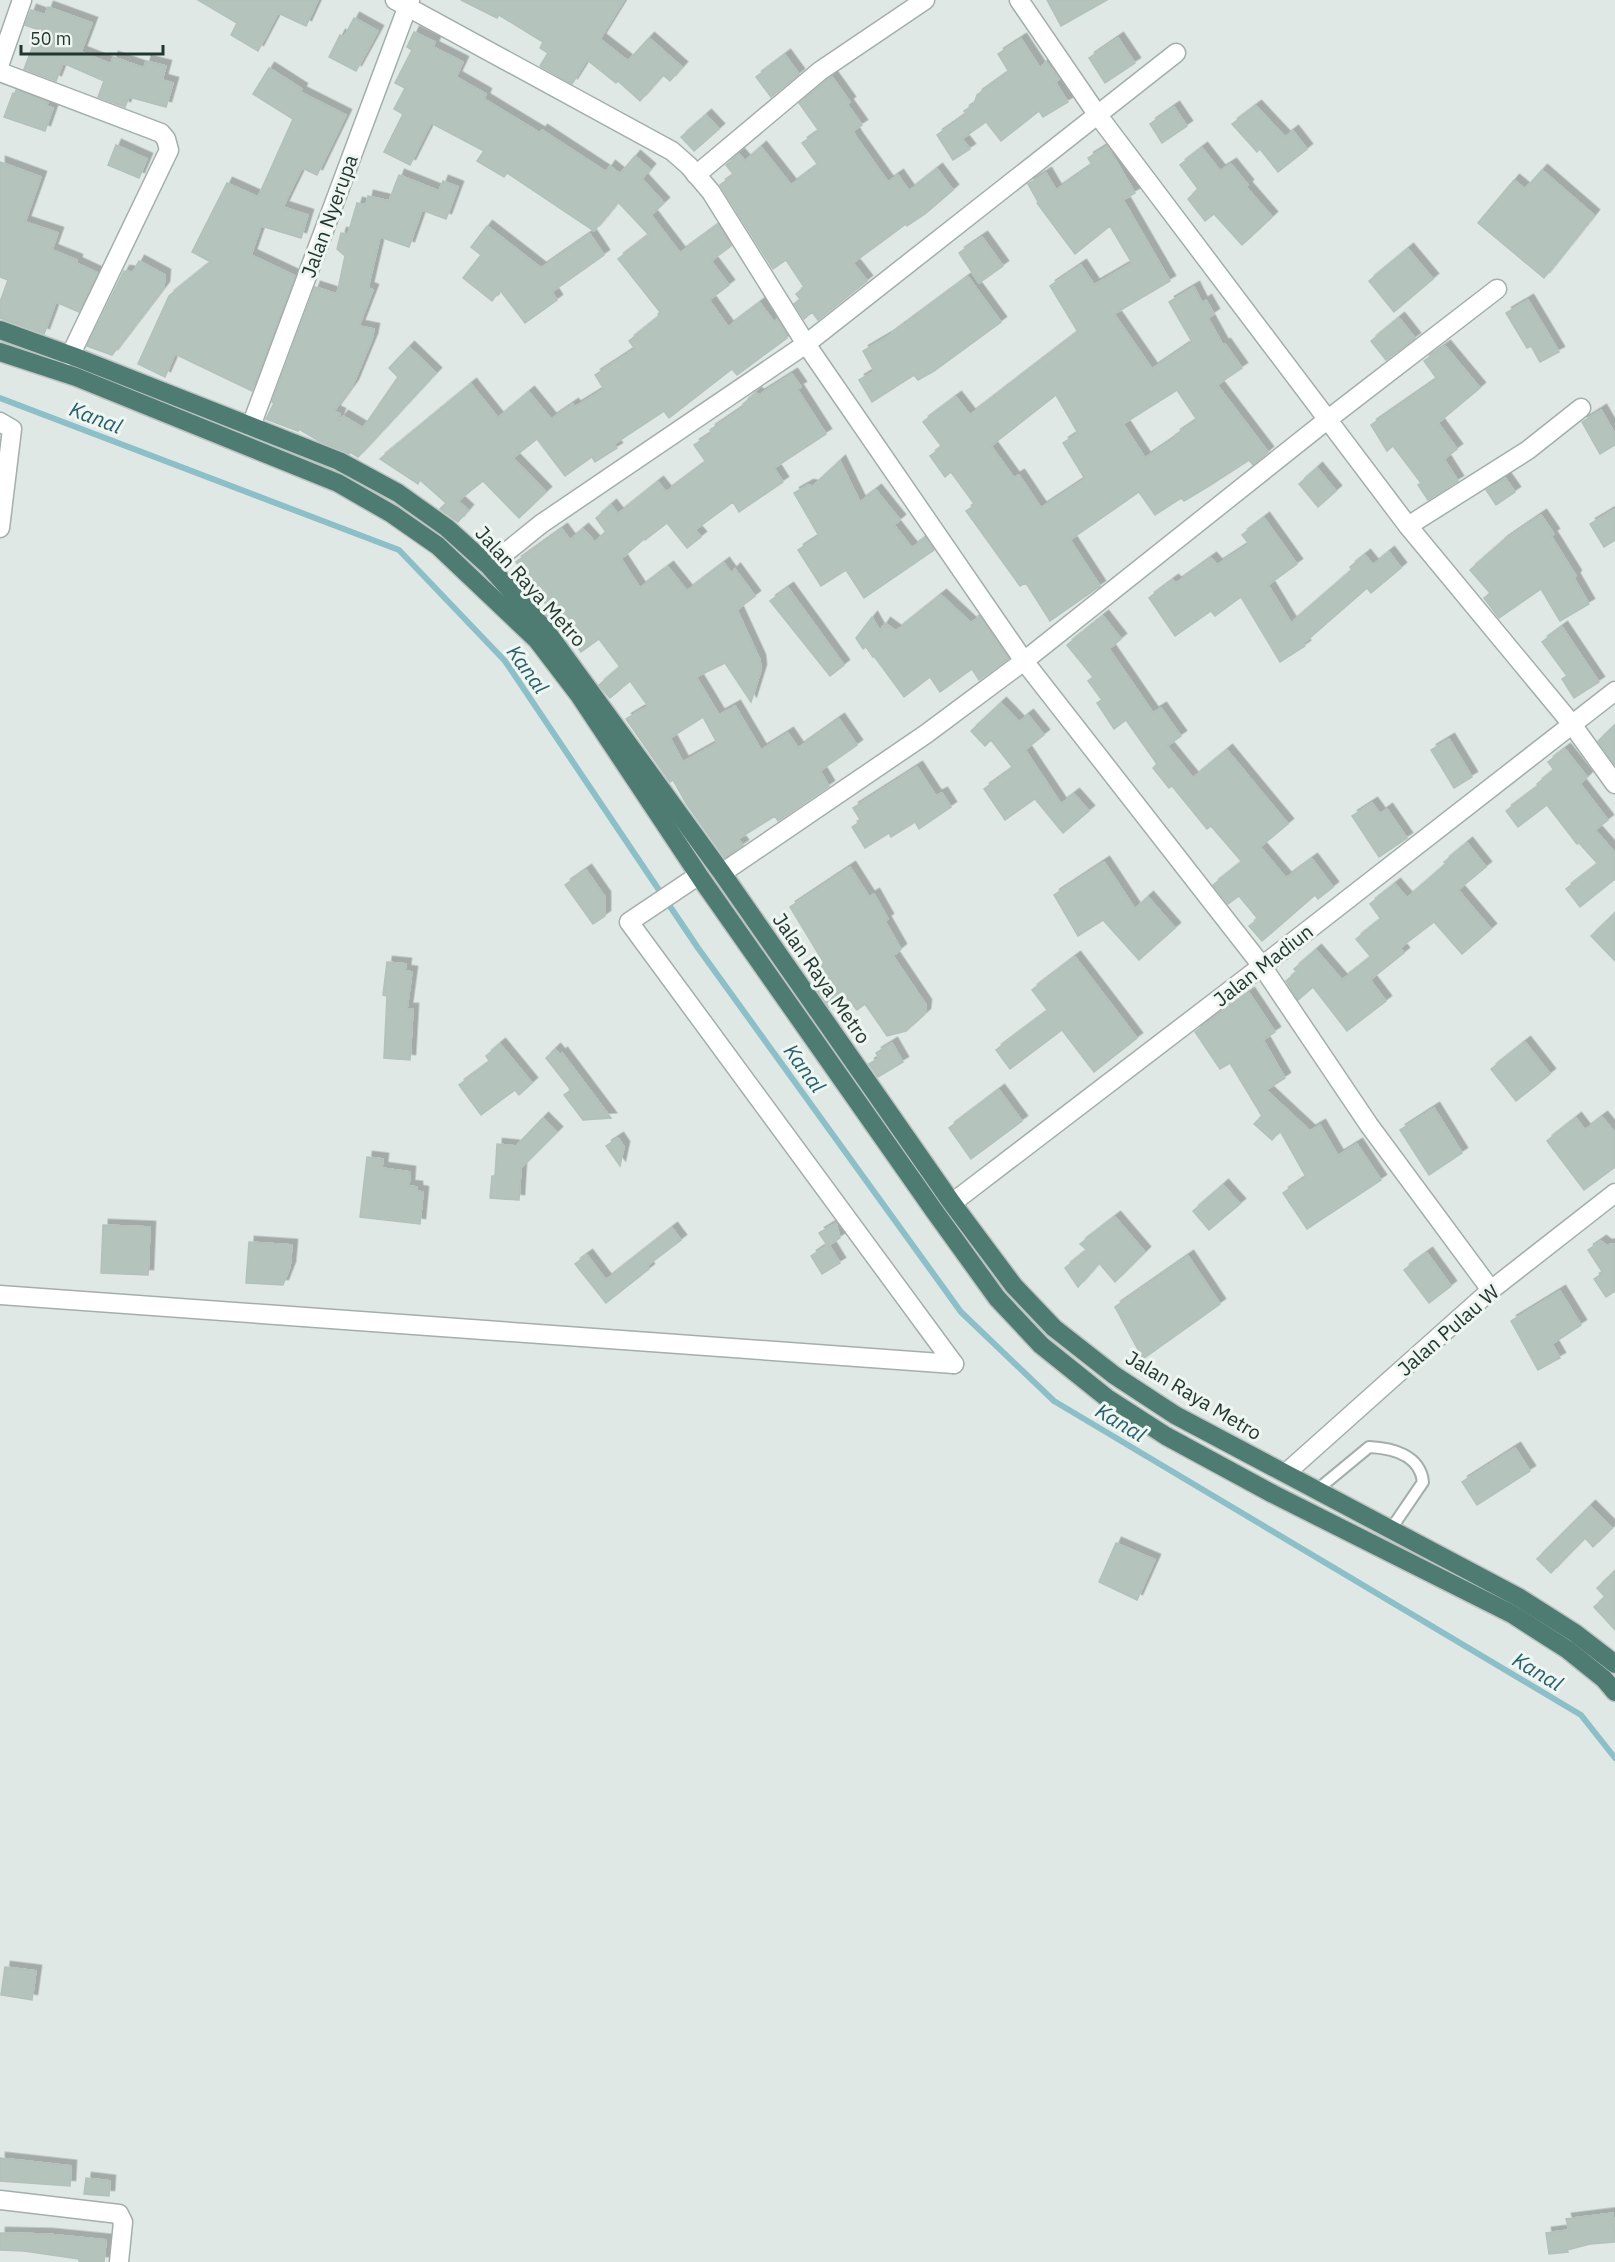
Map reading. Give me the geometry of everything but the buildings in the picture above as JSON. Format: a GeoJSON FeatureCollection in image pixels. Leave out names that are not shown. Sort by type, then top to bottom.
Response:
{"type":"FeatureCollection","features":[{"type":"Feature","properties":{"kind":"highway","name":"Jalan Raya Metro"},"geometry":{"type":"LineString","coordinates":[[0,330],[339,461],[399,494],[447,528],[489,566],[560,649],[722,873],[952,1203],[1014,1286],[1054,1328],[1114,1375],[1175,1415],[1520,1598],[1575,1633],[1615,1664]]}},
{"type":"Feature","properties":{"kind":"highway"},"geometry":{"type":"LineString","coordinates":[[0,352],[76,377],[338,483],[392,514],[438,546],[537,640],[579,695],[699,875],[934,1212],[997,1298],[1041,1345],[1107,1398],[1166,1436],[1273,1494],[1512,1614],[1568,1650],[1604,1678],[1615,1692]]}},
{"type":"Feature","properties":{"kind":"highway"},"geometry":{"type":"LineString","coordinates":[[1273,1494],[1286,1473]]}},
{"type":"Feature","properties":{"kind":"highway"},"geometry":{"type":"LineString","coordinates":[[1304,1509],[1317,1490]]}},
{"type":"Feature","properties":{"kind":"highway"},"geometry":{"type":"LineString","coordinates":[[1379,1547],[1391,1529]]}},
{"type":"Feature","properties":{"kind":"street"},"geometry":{"type":"LineString","coordinates":[[22,0],[0,63],[160,133],[169,150],[70,356]]}},
{"type":"Feature","properties":{"kind":"street"},"geometry":{"type":"LineString","coordinates":[[696,175],[820,71],[925,0]]}},
{"type":"Feature","properties":{"kind":"street"},"geometry":{"type":"LineString","coordinates":[[1019,0],[1097,114],[1327,420],[1408,526],[1571,723],[1615,784]]}},
{"type":"Feature","properties":{"kind":"street"},"geometry":{"type":"LineString","coordinates":[[404,2],[672,151],[711,192],[806,344],[1024,661],[1262,966],[1370,1125],[1491,1290]]}},
{"type":"Feature","properties":{"kind":"street","name":"Jalan Nyerupa"},"geometry":{"type":"LineString","coordinates":[[251,426],[404,2]]}},
{"type":"Feature","properties":{"kind":"street"},"geometry":{"type":"LineString","coordinates":[[489,566],[541,524],[806,344],[1176,53]]}},
{"type":"Feature","properties":{"kind":"street"},"geometry":{"type":"LineString","coordinates":[[722,873],[926,734],[1024,661],[1327,420],[1497,289]]}},
{"type":"Feature","properties":{"kind":"street"},"geometry":{"type":"LineString","coordinates":[[1408,526],[1528,450],[1581,408]]}},
{"type":"Feature","properties":{"kind":"street"},"geometry":{"type":"LineString","coordinates":[[0,422],[12,429],[0,528]]}},
{"type":"Feature","properties":{"kind":"street","name":"Jalan Madiun"},"geometry":{"type":"LineString","coordinates":[[952,1203],[1262,966],[1615,691]]}},
{"type":"Feature","properties":{"kind":"street"},"geometry":{"type":"LineString","coordinates":[[0,1295],[954,1364],[630,922],[699,875]]}},
{"type":"Feature","properties":{"kind":"street","name":"Jalan Pulau W"},"geometry":{"type":"LineString","coordinates":[[1286,1473],[1491,1290],[1615,1193]]}},
{"type":"Feature","properties":{"kind":"street"},"geometry":{"type":"LineString","coordinates":[[0,2200],[119,2214],[123,2222],[119,2262]]}},
{"type":"Feature","properties":{"kind":"lane"},"geometry":{"type":"LineString","coordinates":[[1317,1490],[1369,1447],[1398,1451],[1419,1467],[1423,1482],[1391,1529]]}},
{"type":"Feature","properties":{"kind":"waterway","name":"Kanal"},"geometry":{"type":"LineString","coordinates":[[0,398],[399,550],[505,661],[698,948],[961,1312],[1054,1401],[1581,1715],[1615,1758]]}}]}
